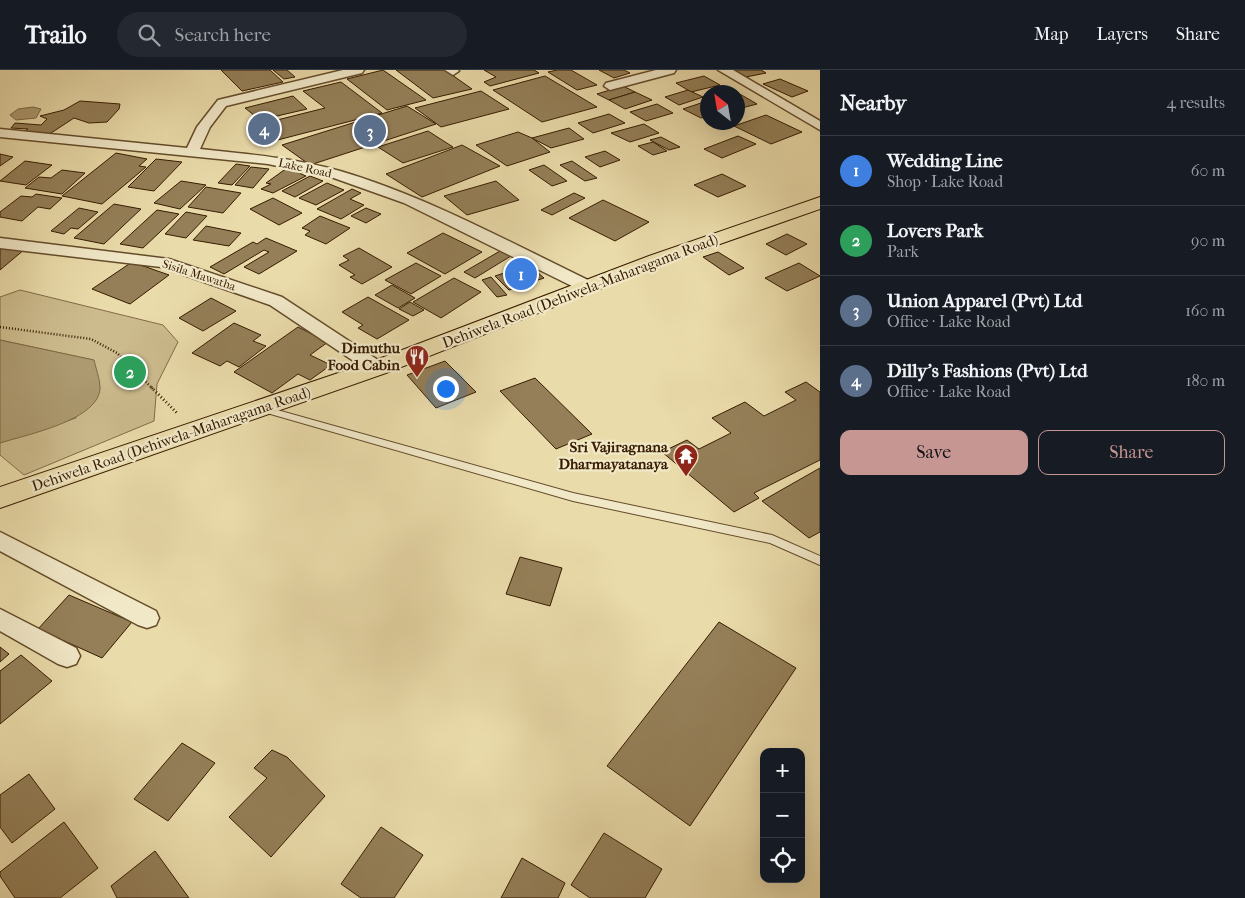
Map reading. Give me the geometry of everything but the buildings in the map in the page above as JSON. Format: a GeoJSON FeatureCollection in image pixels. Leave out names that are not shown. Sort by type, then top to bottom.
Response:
{"type":"FeatureCollection","features":[{"type":"Feature","properties":{"kind":"main road","name":"Dehiwela Road (Dehiwela-Maharagama Road)"},"geometry":{"type":"LineString","coordinates":[[0,498],[377,368],[656,260],[820,203]]}},
{"type":"Feature","properties":{"kind":"street"},"geometry":{"type":"LineString","coordinates":[[192,152],[204,127],[222,103],[358,70]]}},
{"type":"Feature","properties":{"kind":"street"},"geometry":{"type":"LineString","coordinates":[[610,86],[670,70]]}},
{"type":"Feature","properties":{"kind":"street"},"geometry":{"type":"LineString","coordinates":[[724,70],[820,126]]}},
{"type":"Feature","properties":{"kind":"street","name":"Lake Road"},"geometry":{"type":"LineString","coordinates":[[0,133],[268,160],[335,174],[409,200],[588,287]]}},
{"type":"Feature","properties":{"kind":"street","name":"Sisila Mawatha"},"geometry":{"type":"LineString","coordinates":[[0,243],[164,262],[276,301],[377,368]]}},
{"type":"Feature","properties":{"kind":"street"},"geometry":{"type":"LineString","coordinates":[[0,541],[147,618]]}},
{"type":"Feature","properties":{"kind":"street"},"geometry":{"type":"LineString","coordinates":[[0,619],[67,656]]}},
{"type":"Feature","properties":{"kind":"lane"},"geometry":{"type":"LineString","coordinates":[[259,408],[573,497],[772,539],[806,552],[820,561]]}},
{"type":"Feature","properties":{"kind":"path"},"geometry":{"type":"LineString","coordinates":[[0,327],[91,338],[117,353],[194,430]]}},
{"type":"Feature","properties":{"kind":"shaded area"},"geometry":{"type":"Polygon","coordinates":[[[33,107],[41,109],[36,118],[16,120],[10,115],[18,109],[33,107]]]}},
{"type":"Feature","properties":{"kind":"shaded area"},"geometry":{"type":"Polygon","coordinates":[[[20,290],[163,325],[178,342],[157,384],[154,421],[24,475],[0,455],[0,443],[76,418],[93,360],[0,340],[0,297],[20,290]]]}},
{"type":"Feature","properties":{"kind":"shaded area"},"geometry":{"type":"Polygon","coordinates":[[[0,340],[94,360],[100,384],[97,399],[88,409],[60,424],[0,443],[0,340]]]}},
{"type":"Feature","properties":{"kind":"place","name":"Dilly's Fashions (Pvt) Ltd"},"geometry":{"type":"Point","coordinates":[264,129]}},
{"type":"Feature","properties":{"kind":"place","name":"Union Apparel (Pvt) Ltd"},"geometry":{"type":"Point","coordinates":[370,131]}},
{"type":"Feature","properties":{"kind":"place","name":"Wedding Line"},"geometry":{"type":"Point","coordinates":[521,274]}},
{"type":"Feature","properties":{"kind":"place","name":"Lovers Park"},"geometry":{"type":"Point","coordinates":[130,372]}},
{"type":"Feature","properties":{"kind":"place","name":"Dimuthu Food Cabin"},"geometry":{"type":"Point","coordinates":[417,378]}},
{"type":"Feature","properties":{"kind":"place","name":"Sri Vajiragnana Dharmayatanaya"},"geometry":{"type":"Point","coordinates":[686,477]}}]}
